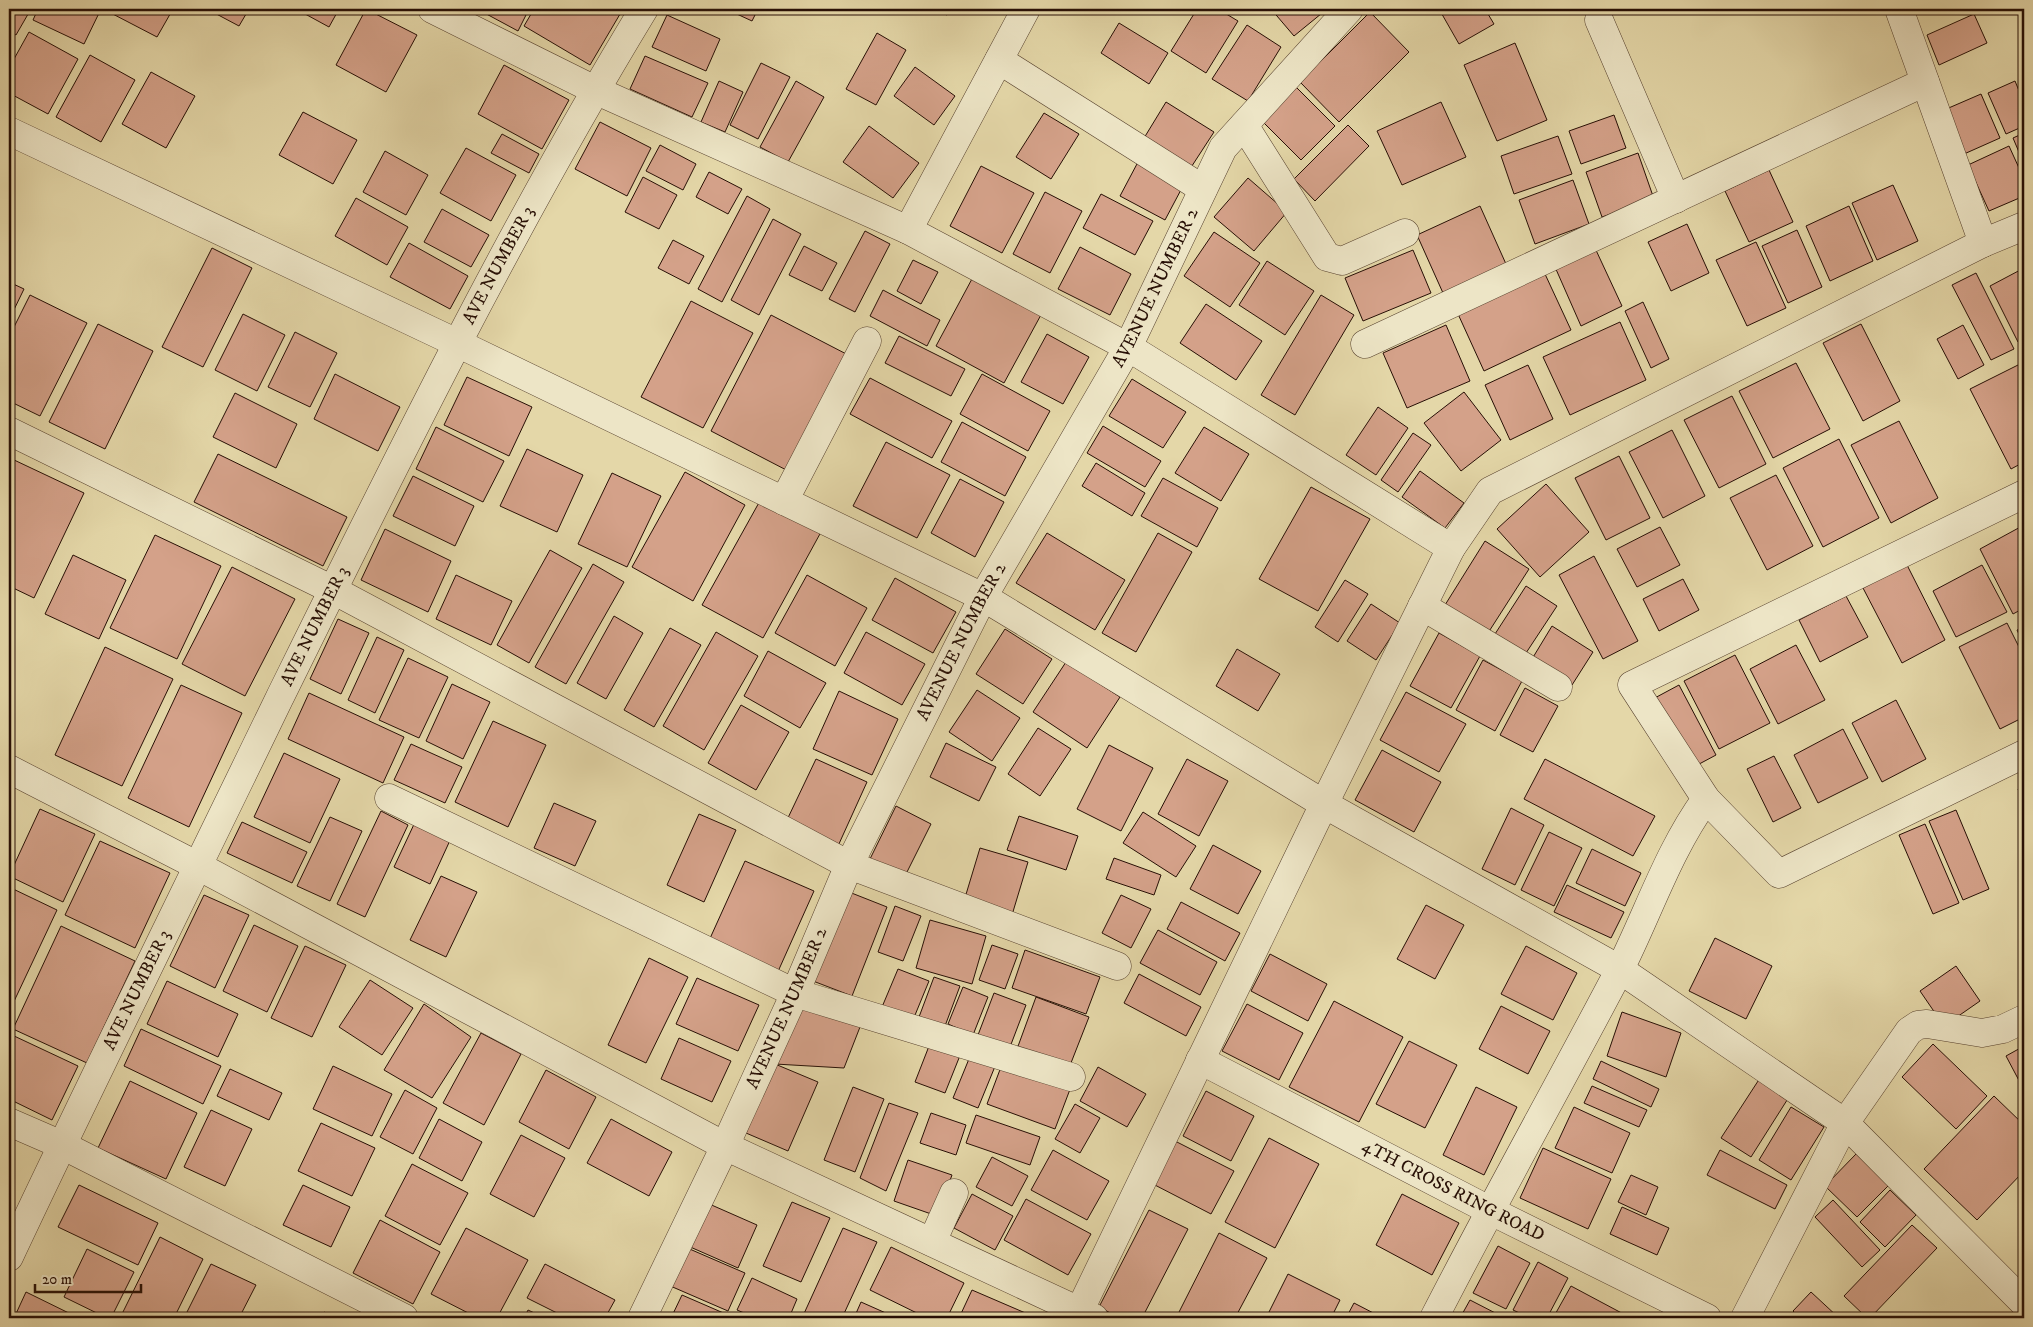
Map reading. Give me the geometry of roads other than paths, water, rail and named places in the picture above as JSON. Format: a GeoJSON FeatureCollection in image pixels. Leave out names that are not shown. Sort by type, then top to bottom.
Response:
{"type":"FeatureCollection","features":[{"type":"Feature","properties":{"kind":"street"},"geometry":{"type":"LineString","coordinates":[[432,9],[595,90],[908,230],[1128,347],[1451,548]]}},
{"type":"Feature","properties":{"kind":"street","name":"AVE NUMBER 3"},"geometry":{"type":"LineString","coordinates":[[9,1257],[333,590],[457,343],[595,90],[644,9]]}},
{"type":"Feature","properties":{"kind":"street"},"geometry":{"type":"LineString","coordinates":[[908,230],[1026,9]]}},
{"type":"Feature","properties":{"kind":"street","name":"AVENUE NUMBER 2"},"geometry":{"type":"LineString","coordinates":[[642,1318],[725,1146],[795,993],[849,865],[983,598],[1128,347],[1223,148],[1349,9]]}},
{"type":"Feature","properties":{"kind":"street"},"geometry":{"type":"LineString","coordinates":[[1899,9],[1983,243]]}},
{"type":"Feature","properties":{"kind":"street"},"geometry":{"type":"LineString","coordinates":[[1599,20],[1676,199]]}},
{"type":"Feature","properties":{"kind":"street"},"geometry":{"type":"LineString","coordinates":[[999,60],[1203,189]]}},
{"type":"Feature","properties":{"kind":"street"},"geometry":{"type":"LineString","coordinates":[[1365,344],[1925,82]]}},
{"type":"Feature","properties":{"kind":"street"},"geometry":{"type":"LineString","coordinates":[[1244,125],[1327,256],[1342,261],[1405,233]]}},
{"type":"Feature","properties":{"kind":"street"},"geometry":{"type":"LineString","coordinates":[[9,131],[457,343],[983,598],[1324,804],[1619,969],[1845,1123],[2024,1302]]}},
{"type":"Feature","properties":{"kind":"street"},"geometry":{"type":"LineString","coordinates":[[9,769],[198,866],[725,1146],[932,1242],[1083,1316],[1200,1060],[1324,804],[1451,548],[1490,491],[1983,243],[2024,226]]}},
{"type":"Feature","properties":{"kind":"street"},"geometry":{"type":"LineString","coordinates":[[784,501],[867,341]]}},
{"type":"Feature","properties":{"kind":"street"},"geometry":{"type":"LineString","coordinates":[[9,431],[333,590],[849,865],[1117,966]]}},
{"type":"Feature","properties":{"kind":"street"},"geometry":{"type":"LineString","coordinates":[[2024,494],[1632,685],[1706,799],[1778,874],[2024,754]]}},
{"type":"Feature","properties":{"kind":"street"},"geometry":{"type":"LineString","coordinates":[[1422,606],[1558,688]]}},
{"type":"Feature","properties":{"kind":"street"},"geometry":{"type":"LineString","coordinates":[[389,798],[795,993],[1071,1077]]}},
{"type":"Feature","properties":{"kind":"street"},"geometry":{"type":"LineString","coordinates":[[1434,1318],[1489,1210],[1619,969],[1689,822],[1706,799]]}},
{"type":"Feature","properties":{"kind":"street"},"geometry":{"type":"LineString","coordinates":[[1745,1318],[1845,1123],[1909,1030],[1926,1024],[1982,1033],[2003,1029],[2024,1019]]}},
{"type":"Feature","properties":{"kind":"street","name":"4TH CROSS RING ROAD"},"geometry":{"type":"LineString","coordinates":[[1200,1060],[1489,1210],[1707,1318]]}},
{"type":"Feature","properties":{"kind":"street"},"geometry":{"type":"LineString","coordinates":[[9,1122],[62,1145],[404,1318]]}},
{"type":"Feature","properties":{"kind":"street"},"geometry":{"type":"LineString","coordinates":[[932,1242],[954,1193]]}}]}
